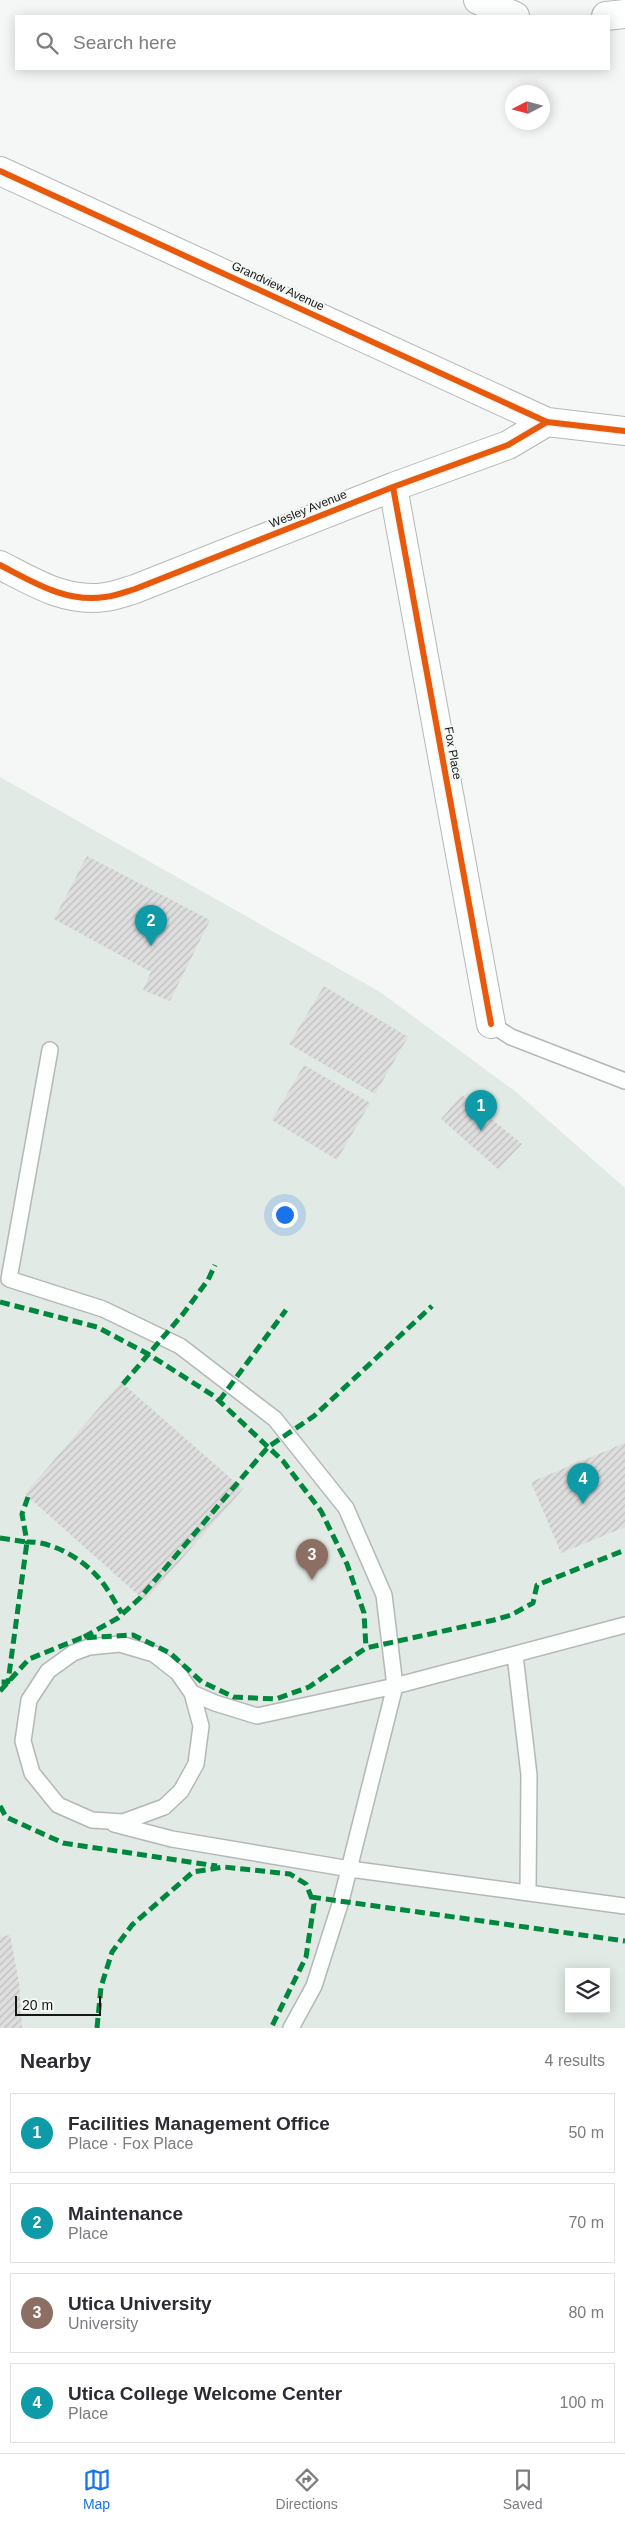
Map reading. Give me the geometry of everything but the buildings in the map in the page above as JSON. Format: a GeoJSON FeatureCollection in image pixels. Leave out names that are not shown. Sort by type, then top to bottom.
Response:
{"type":"FeatureCollection","features":[{"type":"Feature","properties":{"kind":"street"},"geometry":{"type":"LineString","coordinates":[[478,0],[513,15]]}},
{"type":"Feature","properties":{"kind":"street"},"geometry":{"type":"LineString","coordinates":[[610,16],[625,14]]}},
{"type":"Feature","properties":{"kind":"street","name":"Grandview Avenue"},"geometry":{"type":"LineString","coordinates":[[0,171],[547,422]]}},
{"type":"Feature","properties":{"kind":"street"},"geometry":{"type":"LineString","coordinates":[[547,422],[625,431]]}},
{"type":"Feature","properties":{"kind":"street","name":"Wesley Avenue"},"geometry":{"type":"LineString","coordinates":[[0,565],[50,591],[76,597],[104,598],[135,590],[393,487],[508,445],[547,422]]}},
{"type":"Feature","properties":{"kind":"street","name":"Fox Place"},"geometry":{"type":"LineString","coordinates":[[393,487],[491,1024]]}},
{"type":"Feature","properties":{"kind":"lane"},"geometry":{"type":"LineString","coordinates":[[491,1024],[511,1037],[625,1081]]}},
{"type":"Feature","properties":{"kind":"lane"},"geometry":{"type":"LineString","coordinates":[[50,1050],[4,1280],[103,1309],[180,1346],[275,1418],[346,1508],[384,1595],[395,1686],[350,1869],[314,1986],[291,2028]]}},
{"type":"Feature","properties":{"kind":"lane"},"geometry":{"type":"LineString","coordinates":[[192,1694],[258,1716],[395,1686],[625,1625]]}},
{"type":"Feature","properties":{"kind":"lane"},"geometry":{"type":"LineString","coordinates":[[120,1644],[154,1654],[178,1673],[192,1694],[201,1726],[196,1764],[181,1791],[164,1807],[123,1822],[92,1820],[58,1805],[32,1773],[23,1741],[29,1700],[48,1671],[73,1653],[89,1647],[120,1644]]}},
{"type":"Feature","properties":{"kind":"lane"},"geometry":{"type":"LineString","coordinates":[[515,1655],[529,1775],[528,1893]]}},
{"type":"Feature","properties":{"kind":"lane"},"geometry":{"type":"LineString","coordinates":[[100,1821],[172,1839],[350,1869],[624,1907]]}},
{"type":"Feature","properties":{"kind":"shaded area"},"geometry":{"type":"Polygon","coordinates":[[[0,777],[380,992],[516,1092],[625,1188],[625,2028],[0,2028],[0,777]]]}},
{"type":"Feature","properties":{"kind":"marked path"},"geometry":{"type":"LineString","coordinates":[[123,1384],[183,1314],[208,1280],[215,1265]]}},
{"type":"Feature","properties":{"kind":"marked path"},"geometry":{"type":"LineString","coordinates":[[0,1302],[97,1327],[148,1354],[214,1396],[283,1461],[321,1511],[347,1564],[364,1613],[366,1648]]}},
{"type":"Feature","properties":{"kind":"marked path"},"geometry":{"type":"LineString","coordinates":[[84,1637],[118,1618],[140,1598],[268,1447],[314,1416],[432,1306]]}},
{"type":"Feature","properties":{"kind":"marked path"},"geometry":{"type":"LineString","coordinates":[[219,1401],[286,1310]]}},
{"type":"Feature","properties":{"kind":"marked path"},"geometry":{"type":"LineString","coordinates":[[28,1497],[22,1514],[27,1542],[46,1544],[73,1556],[100,1579],[122,1613]]}},
{"type":"Feature","properties":{"kind":"marked path"},"geometry":{"type":"LineString","coordinates":[[0,1538],[27,1542],[8,1682],[0,1682]]}},
{"type":"Feature","properties":{"kind":"marked path"},"geometry":{"type":"LineString","coordinates":[[0,1691],[29,1659],[81,1638],[133,1635],[170,1653],[202,1682],[234,1697],[276,1699],[309,1687],[366,1648],[511,1615],[533,1603],[537,1585],[625,1550]]}},
{"type":"Feature","properties":{"kind":"marked path"},"geometry":{"type":"LineString","coordinates":[[0,1806],[6,1817],[63,1843],[217,1866]]}},
{"type":"Feature","properties":{"kind":"marked path"},"geometry":{"type":"LineString","coordinates":[[97,2028],[101,1987],[112,1952],[132,1925],[193,1872],[224,1867],[290,1874],[306,1884],[314,1904],[306,1957],[271,2028]]}},
{"type":"Feature","properties":{"kind":"marked path"},"geometry":{"type":"LineString","coordinates":[[311,1897],[625,1941]]}},
{"type":"Feature","properties":{"kind":"cycle path"},"geometry":{"type":"LineString","coordinates":[[0,171],[547,422]]}},
{"type":"Feature","properties":{"kind":"cycle path"},"geometry":{"type":"LineString","coordinates":[[0,565],[50,590],[63,594],[91,598],[112,596],[135,589],[393,487],[508,445],[547,422],[625,431]]}},
{"type":"Feature","properties":{"kind":"cycle path"},"geometry":{"type":"LineString","coordinates":[[393,487],[491,1024]]}},
{"type":"Feature","properties":{"kind":"place","name":"Maintenance"},"geometry":{"type":"Point","coordinates":[151,946]}},
{"type":"Feature","properties":{"kind":"place","name":"Facilities Management Office"},"geometry":{"type":"Point","coordinates":[481,1131]}},
{"type":"Feature","properties":{"kind":"place","name":"Utica College Welcome Center"},"geometry":{"type":"Point","coordinates":[583,1504]}},
{"type":"Feature","properties":{"kind":"place","name":"Utica University"},"geometry":{"type":"Point","coordinates":[312,1580]}}]}
